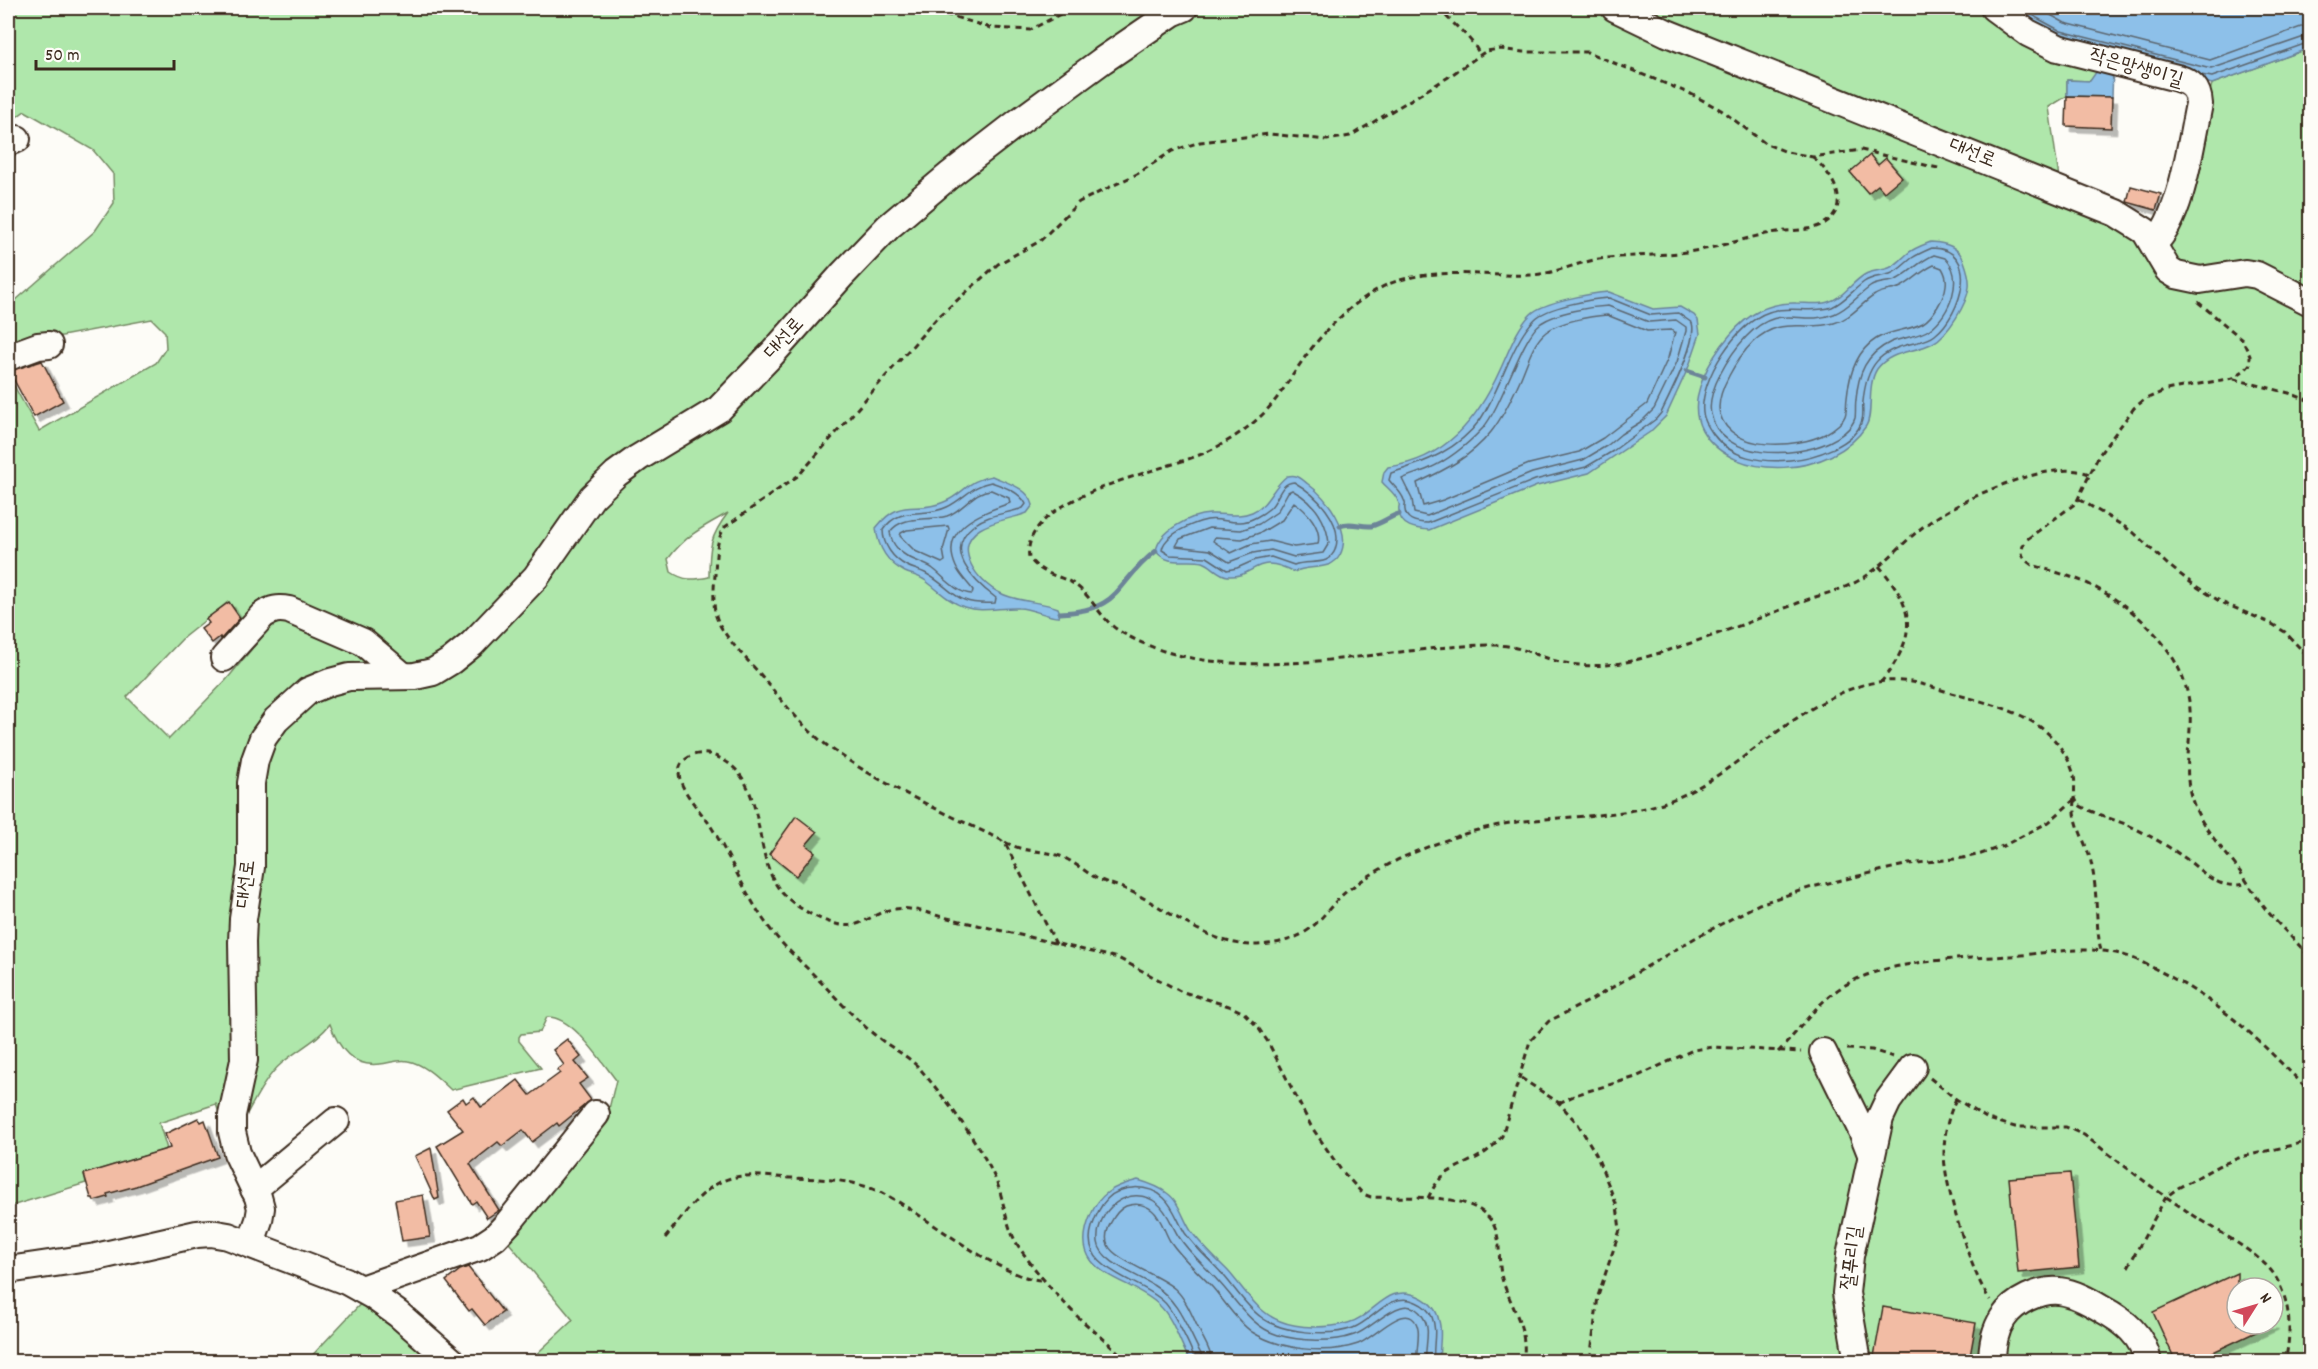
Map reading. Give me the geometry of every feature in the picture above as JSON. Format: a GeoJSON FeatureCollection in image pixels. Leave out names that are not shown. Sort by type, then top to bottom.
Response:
{"type":"FeatureCollection","features":[{"type":"Feature","properties":{"kind":"lane","name":"대선로"},"geometry":{"type":"LineString","coordinates":[[251,1243],[261,1208],[237,1153],[232,1132],[232,1115],[244,1060],[242,942],[251,867],[251,783],[255,760],[263,738],[276,720],[308,691],[330,682],[348,677],[415,676],[433,672],[451,661],[472,644],[536,577],[592,497],[616,474],[638,458],[719,409],[888,227],[951,174],[1036,109],[1103,60],[1184,8]]}},
{"type":"Feature","properties":{"kind":"lane","name":"대선로"},"geometry":{"type":"LineString","coordinates":[[1615,8],[1666,33],[2092,202],[2136,224],[2145,231],[2168,270],[2176,275],[2200,280],[2245,273],[2257,275],[2310,302]]}},
{"type":"Feature","properties":{"kind":"lane","name":"작은망생이길"},"geometry":{"type":"LineString","coordinates":[[1994,8],[2028,33],[2058,48],[2177,78],[2195,87],[2199,95],[2199,104],[2176,207],[2162,236],[2154,243]]}},
{"type":"Feature","properties":{"kind":"lane"},"geometry":{"type":"LineString","coordinates":[[8,357],[38,346],[49,345]]}},
{"type":"Feature","properties":{"kind":"lane"},"geometry":{"type":"LineString","coordinates":[[224,658],[263,615],[279,608],[289,610],[363,642],[403,676]]}},
{"type":"Feature","properties":{"kind":"lane"},"geometry":{"type":"LineString","coordinates":[[1823,1052],[1871,1154]]}},
{"type":"Feature","properties":{"kind":"lane","name":"잘푸리길"},"geometry":{"type":"LineString","coordinates":[[1858,1362],[1846,1293],[1850,1256],[1880,1118],[1888,1101],[1912,1067]]}},
{"type":"Feature","properties":{"kind":"lane"},"geometry":{"type":"LineString","coordinates":[[361,1289],[469,1251],[495,1237],[596,1114]]}},
{"type":"Feature","properties":{"kind":"lane"},"geometry":{"type":"LineString","coordinates":[[254,1189],[336,1121]]}},
{"type":"Feature","properties":{"kind":"lane"},"geometry":{"type":"LineString","coordinates":[[8,1270],[87,1259],[197,1234],[228,1236],[251,1243],[361,1289],[398,1314],[453,1362]]}},
{"type":"Feature","properties":{"kind":"lane"},"geometry":{"type":"LineString","coordinates":[[1992,1362],[1995,1340],[2003,1318],[2022,1301],[2034,1295],[2059,1291],[2073,1294],[2129,1326],[2144,1347],[2148,1362]]}},
{"type":"Feature","properties":{"kind":"path"},"geometry":{"type":"LineString","coordinates":[[925,8],[991,28],[1030,30],[1072,8]]}},
{"type":"Feature","properties":{"kind":"path"},"geometry":{"type":"LineString","coordinates":[[1439,8],[1465,32],[1480,55]]}},
{"type":"Feature","properties":{"kind":"path"},"geometry":{"type":"LineString","coordinates":[[1952,171],[1861,150],[1813,157],[1787,152],[1766,144],[1721,110],[1706,102],[1587,52],[1523,52],[1494,49],[1480,55],[1447,78],[1350,136],[1327,140],[1270,134],[1200,142],[1172,151],[1137,174],[1079,202],[1040,241],[998,264],[930,326],[799,475],[725,527],[717,546],[715,614],[720,625],[801,722],[824,743],[857,766],[1001,840],[1026,851],[1062,857],[1095,877],[1133,892],[1210,936],[1230,943],[1267,945],[1298,936],[1312,927],[1346,892],[1411,854],[1507,824],[1625,810],[1673,800],[1711,779],[1810,709],[1839,694],[1881,682],[1901,681],[1919,684],[1982,702],[2029,719],[2053,738],[2063,750],[2074,777],[2076,823],[2093,871],[2097,932],[2101,951]]}},
{"type":"Feature","properties":{"kind":"path"},"geometry":{"type":"LineString","coordinates":[[1813,157],[1832,177],[1838,200],[1837,211],[1831,219],[1815,228],[1777,232],[1696,251],[1601,259],[1540,274],[1461,272],[1396,281],[1363,298],[1307,354],[1264,413],[1233,437],[1192,459],[1142,474],[1058,508],[1045,518],[1030,539],[1029,558],[1044,573],[1076,586],[1119,631],[1174,655],[1216,663],[1276,662],[1435,647],[1502,645],[1521,648],[1576,665],[1595,666],[1636,660],[1729,630],[1850,586],[1879,566],[1920,529],[1959,503],[1990,490],[2041,474],[2073,470],[2089,474]]}},
{"type":"Feature","properties":{"kind":"path"},"geometry":{"type":"LineString","coordinates":[[2192,298],[2234,331],[2247,348],[2250,364],[2241,375],[2166,390],[2144,400],[2115,432],[2099,455],[2079,499],[2026,540],[2021,554],[2032,565],[2085,583],[2117,603],[2152,631],[2172,656],[2184,678],[2189,696],[2187,775],[2189,793],[2203,823],[2277,922],[2310,957]]}},
{"type":"Feature","properties":{"kind":"path"},"geometry":{"type":"LineString","coordinates":[[2232,378],[2310,401]]}},
{"type":"Feature","properties":{"kind":"path"},"geometry":{"type":"LineString","coordinates":[[2079,499],[2138,536],[2167,564],[2194,585],[2221,602],[2285,632],[2310,659]]}},
{"type":"Feature","properties":{"kind":"path"},"geometry":{"type":"LineString","coordinates":[[1879,566],[1898,589],[1904,601],[1908,625],[1894,665],[1881,682]]}},
{"type":"Feature","properties":{"kind":"path"},"geometry":{"type":"LineString","coordinates":[[1127,1362],[1111,1344],[1077,1316],[1044,1280],[1016,1244],[1008,1226],[997,1183],[981,1154],[919,1067],[879,1039],[854,1017],[781,943],[763,921],[710,824],[684,791],[680,780],[680,770],[685,760],[694,755],[707,753],[721,759],[736,770],[746,784],[754,803],[771,872],[779,889],[796,905],[818,917],[839,925],[853,925],[879,912],[909,909],[1118,958],[1180,991],[1244,1013],[1268,1042],[1311,1126],[1355,1187],[1363,1194],[1371,1197],[1428,1198],[1465,1203],[1480,1209],[1494,1225],[1500,1270],[1526,1341],[1523,1362]]}},
{"type":"Feature","properties":{"kind":"path"},"geometry":{"type":"LineString","coordinates":[[2075,798],[2082,807],[2111,817],[2152,837],[2180,854],[2213,880],[2229,885],[2248,883]]}},
{"type":"Feature","properties":{"kind":"path"},"geometry":{"type":"LineString","coordinates":[[1428,1198],[1443,1176],[1480,1158],[1503,1136],[1530,1041],[1549,1021],[1592,1000],[1732,917],[1759,904],[1812,887],[1910,864],[1981,854],[2003,846],[2049,822],[2075,798]]}},
{"type":"Feature","properties":{"kind":"path"},"geometry":{"type":"LineString","coordinates":[[1001,840],[1010,850],[1056,944]]}},
{"type":"Feature","properties":{"kind":"path"},"geometry":{"type":"LineString","coordinates":[[1778,1052],[1827,997],[1852,981],[1889,968],[1947,958],[2012,956],[2066,950],[2101,951],[2135,959],[2219,1008],[2268,1049],[2310,1091]]}},
{"type":"Feature","properties":{"kind":"path"},"geometry":{"type":"LineString","coordinates":[[1559,1103],[1578,1094],[1636,1077],[1693,1050],[1713,1047],[1778,1052],[1872,1050],[1889,1055],[1912,1067],[1988,1119],[2015,1127],[2066,1127],[2084,1134],[2166,1197],[2258,1258],[2272,1272],[2285,1298],[2290,1332],[2285,1362]]}},
{"type":"Feature","properties":{"kind":"path"},"geometry":{"type":"LineString","coordinates":[[1520,1078],[1559,1103],[1578,1124],[1592,1146],[1617,1206],[1620,1230],[1598,1296],[1590,1362]]}},
{"type":"Feature","properties":{"kind":"path"},"geometry":{"type":"LineString","coordinates":[[1956,1099],[1948,1117],[1944,1154],[1950,1190],[1959,1225],[1987,1296],[2003,1318]]}},
{"type":"Feature","properties":{"kind":"path"},"geometry":{"type":"LineString","coordinates":[[2128,1267],[2166,1197],[2198,1176],[2241,1157],[2310,1141]]}},
{"type":"Feature","properties":{"kind":"path"},"geometry":{"type":"LineString","coordinates":[[665,1239],[714,1185],[736,1177],[827,1179],[855,1183],[884,1194],[1010,1271],[1035,1280],[1044,1280]]}},
{"type":"Feature","properties":{"kind":"green space"},"geometry":{"type":"Polygon","coordinates":[[[8,8],[1173,8],[974,152],[737,387],[678,425],[492,619],[419,669],[316,614],[246,625],[228,602],[184,637],[127,697],[169,739],[227,679],[269,628],[283,620],[379,663],[262,722],[229,1143],[216,1104],[159,1123],[167,1149],[84,1174],[86,1183],[8,1207],[8,375],[39,431],[156,363],[166,348],[165,332],[152,319],[25,343],[8,351],[8,307],[95,231],[114,203],[113,174],[93,150],[25,111],[8,123],[8,8]]]}},
{"type":"Feature","properties":{"kind":"green space"},"geometry":{"type":"Polygon","coordinates":[[[1195,8],[1601,8],[1613,15],[2113,215],[2160,262],[2239,279],[2310,307],[2310,1361],[529,1361],[573,1320],[505,1238],[592,1136],[608,1113],[616,1080],[576,1031],[557,1019],[547,1017],[540,1032],[521,1034],[519,1037],[519,1041],[541,1068],[451,1090],[432,1073],[408,1061],[370,1064],[354,1059],[337,1041],[330,1024],[275,1070],[263,1085],[238,1130],[257,785],[271,737],[329,687],[419,680],[609,489],[718,415],[895,226],[1195,8]],[[728,513],[695,532],[681,544],[668,559],[671,572],[689,579],[709,577],[709,558],[717,529],[728,513]]]}},
{"type":"Feature","properties":{"kind":"green space"},"geometry":{"type":"Polygon","coordinates":[[[1630,8],[2000,8],[2113,58],[2090,81],[2067,80],[2067,96],[2049,107],[2060,185],[1630,8]]]}},
{"type":"Feature","properties":{"kind":"green space"},"geometry":{"type":"Polygon","coordinates":[[[2310,48],[2310,297],[2183,271],[2165,246],[2212,84],[2310,48]]]}},
{"type":"Feature","properties":{"kind":"green space"},"geometry":{"type":"Polygon","coordinates":[[[365,1299],[444,1362],[306,1362],[365,1299]]]}},
{"type":"Feature","properties":{"kind":"water"},"geometry":{"type":"Polygon","coordinates":[[[2000,8],[2310,8],[2310,48],[2212,84],[2056,44],[2000,8]]]}},
{"type":"Feature","properties":{"kind":"water"},"geometry":{"type":"Polygon","coordinates":[[[2099,68],[2113,68],[2112,97],[2067,96],[2067,80],[2090,81],[2099,68]]]}},
{"type":"Feature","properties":{"kind":"water"},"geometry":{"type":"Polygon","coordinates":[[[1931,242],[1951,246],[1961,256],[1969,281],[1965,302],[1956,318],[1939,339],[1926,346],[1889,358],[1877,369],[1872,383],[1868,421],[1851,443],[1831,455],[1808,464],[1784,467],[1760,466],[1737,460],[1717,448],[1702,430],[1698,418],[1698,393],[1715,355],[1744,321],[1759,311],[1776,305],[1820,303],[1833,300],[1864,275],[1892,267],[1913,250],[1931,242]]]}},
{"type":"Feature","properties":{"kind":"water"},"geometry":{"type":"Polygon","coordinates":[[[1609,292],[1653,309],[1680,307],[1698,320],[1700,334],[1689,366],[1666,416],[1650,432],[1589,473],[1537,486],[1429,530],[1414,528],[1402,521],[1397,498],[1382,482],[1384,472],[1388,467],[1426,456],[1457,434],[1481,405],[1517,333],[1531,314],[1556,302],[1609,292]]]}},
{"type":"Feature","properties":{"kind":"water"},"geometry":{"type":"Polygon","coordinates":[[[992,476],[1022,490],[1033,505],[1027,513],[980,529],[968,545],[971,564],[984,581],[1000,593],[1058,608],[1059,617],[1024,608],[978,610],[964,607],[949,599],[923,579],[898,568],[881,548],[876,528],[894,512],[944,502],[971,484],[992,476]]]}},
{"type":"Feature","properties":{"kind":"water"},"geometry":{"type":"Polygon","coordinates":[[[1287,476],[1298,477],[1308,484],[1336,515],[1343,535],[1343,545],[1340,555],[1331,564],[1294,572],[1271,564],[1257,567],[1237,576],[1228,576],[1203,562],[1166,559],[1156,551],[1158,544],[1169,531],[1194,517],[1210,514],[1242,515],[1258,509],[1287,476]]]}},
{"type":"Feature","properties":{"kind":"water"},"geometry":{"type":"Polygon","coordinates":[[[1138,1180],[1157,1187],[1171,1196],[1200,1242],[1258,1306],[1272,1317],[1288,1324],[1305,1326],[1340,1325],[1366,1314],[1390,1296],[1409,1293],[1427,1301],[1437,1313],[1441,1331],[1440,1361],[1190,1361],[1173,1324],[1159,1305],[1146,1295],[1104,1272],[1093,1263],[1086,1252],[1085,1237],[1090,1217],[1098,1202],[1115,1188],[1138,1180]]]}},
{"type":"Feature","properties":{"kind":"building"},"geometry":{"type":"Polygon","coordinates":[[[2067,96],[2112,97],[2111,128],[2066,126],[2067,96]]]}},
{"type":"Feature","properties":{"kind":"building"},"geometry":{"type":"Polygon","coordinates":[[[1870,155],[1878,165],[1886,158],[1902,177],[1884,192],[1878,185],[1868,193],[1850,172],[1870,155]]]}},
{"type":"Feature","properties":{"kind":"building"},"geometry":{"type":"Polygon","coordinates":[[[2131,186],[2161,194],[2156,210],[2127,202],[2131,186]]]}},
{"type":"Feature","properties":{"kind":"building"},"geometry":{"type":"Polygon","coordinates":[[[42,361],[63,401],[34,417],[9,371],[42,361]]]}},
{"type":"Feature","properties":{"kind":"building"},"geometry":{"type":"Polygon","coordinates":[[[229,602],[240,618],[221,639],[220,637],[212,643],[201,629],[209,623],[206,619],[229,602]]]}},
{"type":"Feature","properties":{"kind":"building"},"geometry":{"type":"Polygon","coordinates":[[[796,816],[817,832],[806,845],[815,852],[796,876],[769,854],[796,816]]]}},
{"type":"Feature","properties":{"kind":"building"},"geometry":{"type":"Polygon","coordinates":[[[567,1039],[581,1057],[575,1062],[588,1078],[579,1084],[591,1100],[559,1126],[557,1123],[532,1142],[523,1130],[502,1146],[498,1142],[470,1164],[499,1210],[487,1218],[476,1201],[472,1204],[437,1146],[463,1130],[447,1110],[463,1098],[466,1103],[474,1097],[481,1107],[518,1080],[530,1095],[560,1073],[557,1070],[564,1065],[553,1050],[567,1039]]]}},
{"type":"Feature","properties":{"kind":"building"},"geometry":{"type":"Polygon","coordinates":[[[198,1118],[201,1122],[205,1120],[218,1157],[107,1194],[108,1197],[94,1201],[91,1198],[84,1174],[170,1148],[165,1134],[198,1118]]]}},
{"type":"Feature","properties":{"kind":"building"},"geometry":{"type":"Polygon","coordinates":[[[431,1148],[439,1198],[435,1200],[415,1156],[431,1148]]]}},
{"type":"Feature","properties":{"kind":"building"},"geometry":{"type":"Polygon","coordinates":[[[2070,1173],[2079,1267],[2018,1273],[2009,1178],[2070,1173]]]}},
{"type":"Feature","properties":{"kind":"building"},"geometry":{"type":"Polygon","coordinates":[[[423,1195],[430,1237],[402,1241],[395,1200],[423,1195]]]}},
{"type":"Feature","properties":{"kind":"building"},"geometry":{"type":"Polygon","coordinates":[[[468,1267],[503,1312],[485,1325],[472,1309],[469,1311],[446,1281],[468,1267]]]}},
{"type":"Feature","properties":{"kind":"building"},"geometry":{"type":"Polygon","coordinates":[[[2225,1279],[2225,1336],[2247,1336],[2192,1362],[2176,1362],[2153,1312],[2225,1279]]]}},
{"type":"Feature","properties":{"kind":"building"},"geometry":{"type":"Polygon","coordinates":[[[1883,1307],[1976,1323],[1969,1362],[1873,1362],[1883,1307]]]}},
{"type":"Feature","properties":{"kind":"waterway"},"geometry":{"type":"LineString","coordinates":[[1687,371],[1705,377]]}},
{"type":"Feature","properties":{"kind":"waterway"},"geometry":{"type":"LineString","coordinates":[[1340,526],[1348,524],[1371,526],[1399,514]]}},
{"type":"Feature","properties":{"kind":"waterway"},"geometry":{"type":"LineString","coordinates":[[1060,613],[1081,611],[1107,601],[1156,551]]}}]}
